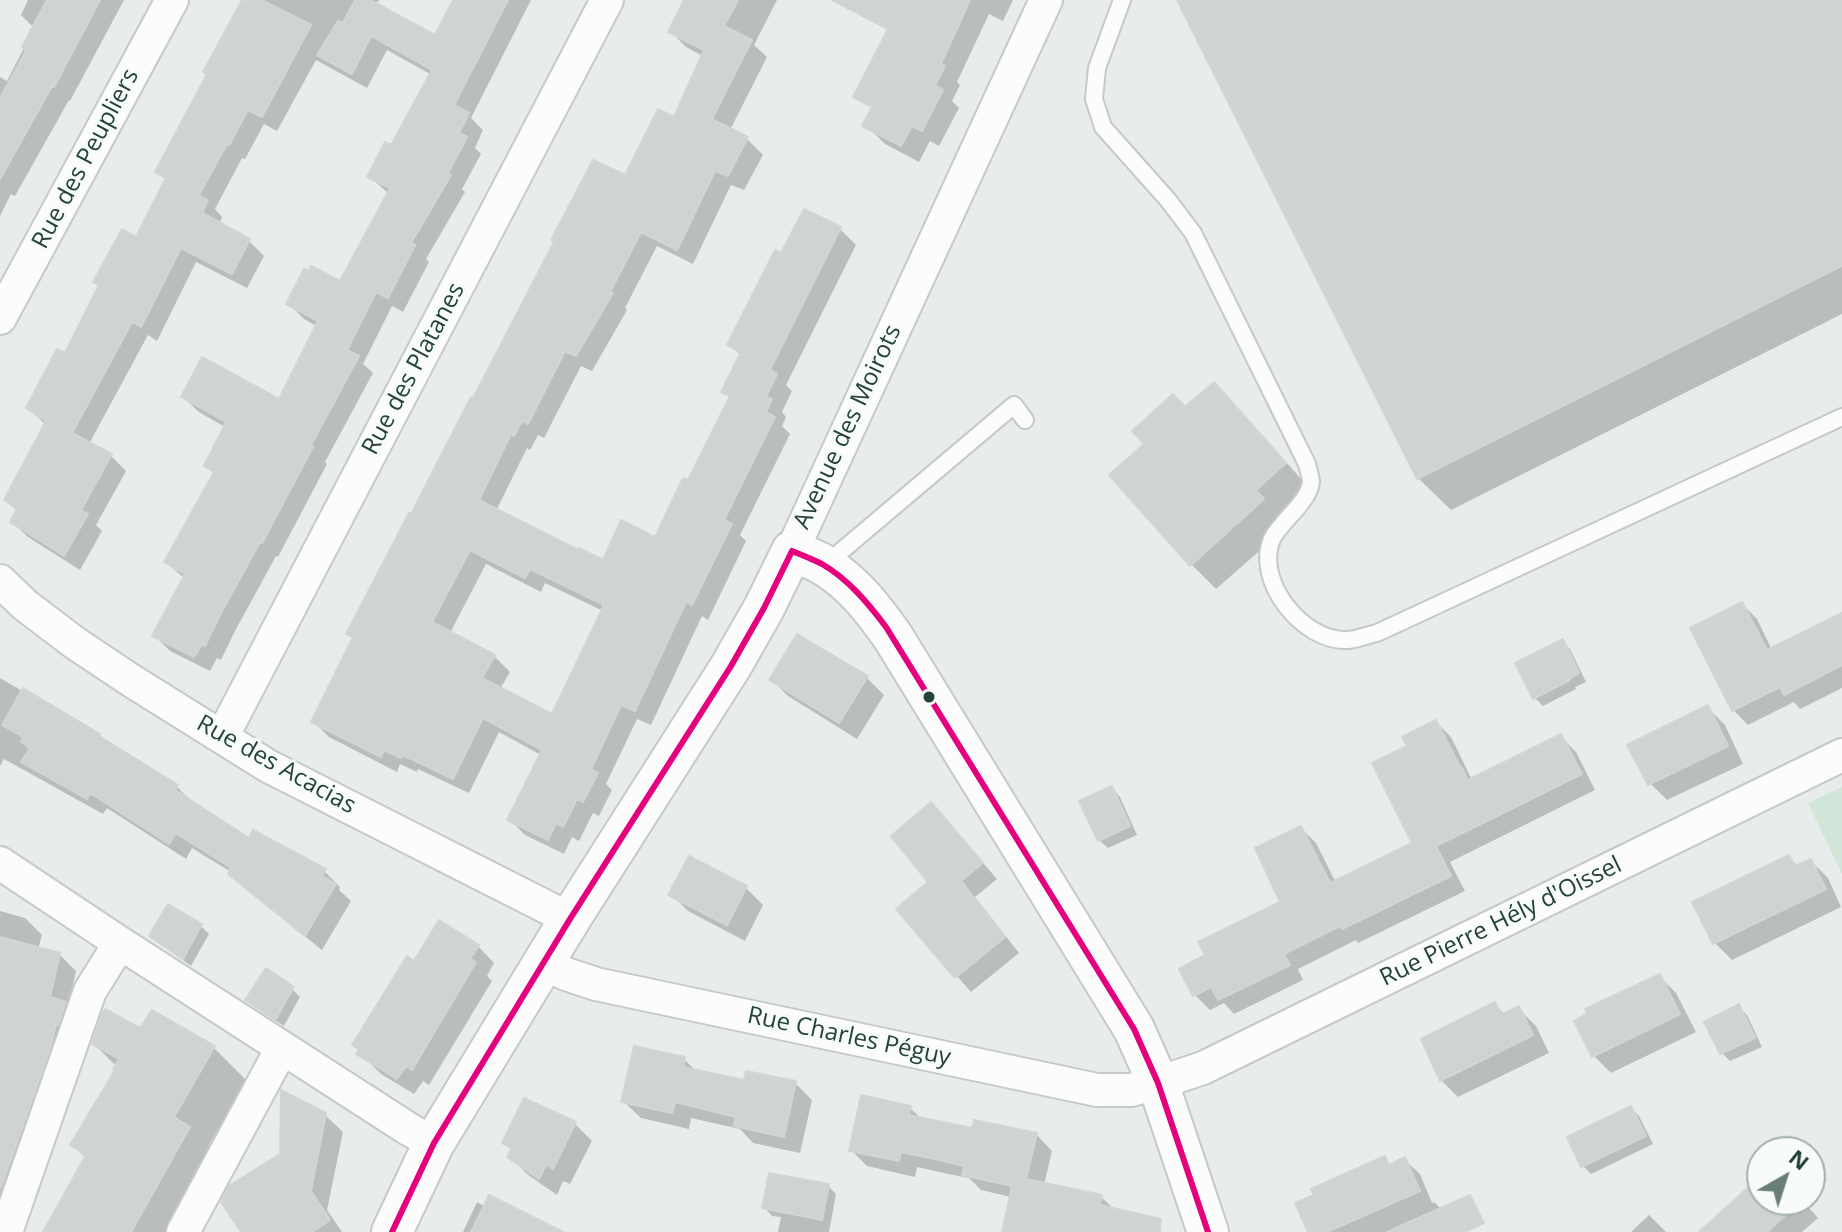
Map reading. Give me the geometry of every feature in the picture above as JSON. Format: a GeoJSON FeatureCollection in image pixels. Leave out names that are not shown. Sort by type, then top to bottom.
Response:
{"type":"FeatureCollection","features":[{"type":"Feature","properties":{"kind":"street","name":"Rue des Peupliers"},"geometry":{"type":"LineString","coordinates":[[0,318],[172,0]]}},
{"type":"Feature","properties":{"kind":"street","name":"Rue des Platanes"},"geometry":{"type":"LineString","coordinates":[[222,737],[607,0]]}},
{"type":"Feature","properties":{"kind":"street","name":"Avenue des Moirots"},"geometry":{"type":"LineString","coordinates":[[392,1232],[434,1143],[570,919],[731,666],[764,608],[808,558],[1046,0]]}},
{"type":"Feature","properties":{"kind":"street"},"geometry":{"type":"LineString","coordinates":[[808,558],[853,587],[872,606],[1134,1029],[1158,1083],[1208,1232]]}},
{"type":"Feature","properties":{"kind":"street","name":"Rue des Acacias"},"geometry":{"type":"LineString","coordinates":[[0,581],[25,605],[75,643],[268,766],[570,919]]}},
{"type":"Feature","properties":{"kind":"street","name":"Rue Pierre Hély d'Oissel"},"geometry":{"type":"LineString","coordinates":[[1158,1083],[1217,1061],[1842,755]]}},
{"type":"Feature","properties":{"kind":"street"},"geometry":{"type":"LineString","coordinates":[[0,863],[282,1048],[434,1143]]}},
{"type":"Feature","properties":{"kind":"street"},"geometry":{"type":"LineString","coordinates":[[6,1232],[90,991],[120,943]]}},
{"type":"Feature","properties":{"kind":"street","name":"Rue Charles Péguy"},"geometry":{"type":"LineString","coordinates":[[543,963],[596,984],[1097,1090],[1131,1090],[1158,1083]]}},
{"type":"Feature","properties":{"kind":"street"},"geometry":{"type":"LineString","coordinates":[[183,1232],[282,1048]]}},
{"type":"Feature","properties":{"kind":"lane"},"geometry":{"type":"LineString","coordinates":[[1122,0],[1097,68],[1094,99],[1103,127],[1193,233],[1307,464],[1311,483],[1302,501],[1273,538],[1267,562],[1276,592],[1297,619],[1324,635],[1346,640],[1377,633],[1842,417]]}},
{"type":"Feature","properties":{"kind":"lane"},"geometry":{"type":"LineString","coordinates":[[808,558],[1014,405],[1025,420]]}},
{"type":"Feature","properties":{"kind":"green space"},"geometry":{"type":"Polygon","coordinates":[[[1842,787],[1842,874],[1808,803],[1842,787]]]}},
{"type":"Feature","properties":{"kind":"building"},"geometry":{"type":"Polygon","coordinates":[[[47,0],[100,0],[0,179],[0,98],[26,51],[22,47],[47,0]]]}},
{"type":"Feature","properties":{"kind":"building"},"geometry":{"type":"Polygon","coordinates":[[[242,0],[262,0],[311,25],[262,117],[248,110],[199,195],[208,200],[202,213],[250,239],[232,274],[181,248],[141,327],[132,322],[72,433],[112,454],[81,510],[88,514],[64,556],[10,522],[17,509],[4,500],[46,421],[26,408],[57,349],[65,353],[99,285],[93,282],[122,229],[136,237],[166,178],[155,172],[242,0]]]}},
{"type":"Feature","properties":{"kind":"building"},"geometry":{"type":"Polygon","coordinates":[[[355,0],[370,0],[435,35],[453,0],[508,0],[454,105],[469,113],[459,133],[467,137],[448,173],[451,175],[411,243],[415,245],[388,298],[376,292],[347,350],[359,356],[262,543],[205,646],[202,644],[194,657],[152,636],[185,574],[164,562],[214,472],[204,466],[226,422],[181,397],[202,357],[279,399],[318,321],[286,304],[304,269],[309,271],[311,266],[340,281],[390,188],[367,177],[385,142],[391,145],[432,70],[371,36],[352,74],[317,55],[338,21],[343,23],[355,0]]]}},
{"type":"Feature","properties":{"kind":"building"},"geometry":{"type":"Polygon","coordinates":[[[684,0],[738,0],[724,26],[752,40],[712,119],[748,137],[728,176],[715,171],[677,250],[641,232],[610,292],[613,293],[576,356],[565,351],[528,424],[522,421],[514,436],[511,434],[479,500],[603,560],[621,520],[655,537],[683,478],[688,480],[730,396],[721,392],[741,352],[727,345],[775,250],[781,253],[804,209],[841,227],[770,370],[777,374],[766,397],[772,399],[766,412],[775,417],[724,520],[732,524],[692,605],[686,602],[635,711],[621,705],[591,769],[598,773],[583,802],[577,799],[563,827],[556,823],[548,840],[507,820],[542,750],[483,718],[453,779],[403,755],[401,758],[384,750],[381,757],[311,722],[353,637],[346,634],[473,398],[593,160],[625,175],[658,109],[674,117],[704,50],[668,32],[684,0]],[[470,550],[432,622],[495,655],[482,678],[552,714],[604,605],[530,569],[525,578],[470,550]]]}},
{"type":"Feature","properties":{"kind":"building"},"geometry":{"type":"Polygon","coordinates":[[[832,0],[970,0],[941,64],[945,66],[935,85],[943,90],[922,131],[912,126],[901,146],[862,126],[872,107],[853,97],[888,29],[832,0]]]}},
{"type":"Feature","properties":{"kind":"building"},"geometry":{"type":"Polygon","coordinates":[[[1177,0],[1842,0],[1842,266],[1417,479],[1177,0]]]}},
{"type":"Feature","properties":{"kind":"building"},"geometry":{"type":"Polygon","coordinates":[[[1214,382],[1286,463],[1256,490],[1264,499],[1190,566],[1109,475],[1144,444],[1132,431],[1173,394],[1185,407],[1214,382]]]}},
{"type":"Feature","properties":{"kind":"building"},"geometry":{"type":"Polygon","coordinates":[[[1742,602],[1767,650],[1842,613],[1842,665],[1784,695],[1780,687],[1732,711],[1690,628],[1742,602]]]}},
{"type":"Feature","properties":{"kind":"building"},"geometry":{"type":"Polygon","coordinates":[[[797,634],[868,676],[839,723],[769,680],[797,634]]]}},
{"type":"Feature","properties":{"kind":"building"},"geometry":{"type":"Polygon","coordinates":[[[1563,639],[1579,673],[1533,699],[1515,663],[1563,639]]]}},
{"type":"Feature","properties":{"kind":"building"},"geometry":{"type":"Polygon","coordinates":[[[23,688],[178,785],[175,790],[249,838],[253,830],[326,869],[322,876],[336,884],[305,936],[228,874],[231,868],[176,833],[169,844],[90,793],[87,799],[21,762],[30,748],[21,742],[23,737],[2,725],[23,688]]]}},
{"type":"Feature","properties":{"kind":"building"},"geometry":{"type":"Polygon","coordinates":[[[1708,705],[1728,746],[1648,785],[1627,745],[1708,705]]]}},
{"type":"Feature","properties":{"kind":"building"},"geometry":{"type":"Polygon","coordinates":[[[1436,720],[1468,780],[1561,734],[1582,774],[1436,846],[1451,876],[1284,954],[1290,965],[1218,1000],[1211,987],[1193,996],[1179,969],[1205,955],[1198,942],[1280,902],[1255,848],[1301,826],[1330,883],[1412,843],[1372,763],[1407,746],[1402,737],[1436,720]]]}},
{"type":"Feature","properties":{"kind":"building"},"geometry":{"type":"Polygon","coordinates":[[[1112,786],[1130,826],[1098,841],[1079,801],[1112,786]]]}},
{"type":"Feature","properties":{"kind":"building"},"geometry":{"type":"Polygon","coordinates":[[[931,802],[983,863],[961,881],[1005,937],[955,978],[896,909],[928,882],[891,836],[931,802]]]}},
{"type":"Feature","properties":{"kind":"building"},"geometry":{"type":"Polygon","coordinates":[[[1789,855],[1795,866],[1811,859],[1826,889],[1713,944],[1692,902],[1789,855]]]}},
{"type":"Feature","properties":{"kind":"building"},"geometry":{"type":"Polygon","coordinates":[[[689,856],[747,886],[727,925],[668,895],[689,856]]]}},
{"type":"Feature","properties":{"kind":"building"},"geometry":{"type":"Polygon","coordinates":[[[168,904],[202,924],[183,959],[149,936],[168,904]]]}},
{"type":"Feature","properties":{"kind":"building"},"geometry":{"type":"Polygon","coordinates":[[[439,920],[479,945],[470,959],[476,962],[412,1070],[406,1066],[397,1079],[356,1054],[359,1049],[352,1045],[407,956],[414,961],[439,920]]]}},
{"type":"Feature","properties":{"kind":"building"},"geometry":{"type":"Polygon","coordinates":[[[0,937],[60,953],[50,997],[66,1002],[1,1187],[0,1187],[0,937]]]}},
{"type":"Feature","properties":{"kind":"building"},"geometry":{"type":"Polygon","coordinates":[[[266,968],[294,987],[275,1020],[245,1000],[266,968]]]}},
{"type":"Feature","properties":{"kind":"building"},"geometry":{"type":"Polygon","coordinates":[[[1660,974],[1680,1014],[1592,1057],[1574,1021],[1587,1014],[1585,1009],[1660,974]]]}},
{"type":"Feature","properties":{"kind":"building"},"geometry":{"type":"Polygon","coordinates":[[[1495,1002],[1501,1015],[1519,1006],[1533,1035],[1440,1081],[1421,1039],[1495,1002]]]}},
{"type":"Feature","properties":{"kind":"building"},"geometry":{"type":"Polygon","coordinates":[[[1739,1004],[1755,1038],[1720,1054],[1704,1022],[1739,1004]]]}},
{"type":"Feature","properties":{"kind":"building"},"geometry":{"type":"Polygon","coordinates":[[[105,1009],[140,1028],[152,1010],[215,1046],[174,1117],[190,1127],[131,1232],[43,1232],[86,1155],[70,1145],[119,1059],[92,1044],[105,1009]]]}},
{"type":"Feature","properties":{"kind":"building"},"geometry":{"type":"Polygon","coordinates":[[[634,1046],[685,1057],[683,1067],[744,1080],[746,1071],[796,1081],[784,1137],[734,1126],[736,1117],[675,1102],[672,1113],[621,1102],[634,1046]]]}},
{"type":"Feature","properties":{"kind":"building"},"geometry":{"type":"Polygon","coordinates":[[[281,1090],[326,1113],[311,1191],[330,1220],[312,1232],[241,1232],[221,1202],[229,1186],[280,1154],[281,1090]]]}},
{"type":"Feature","properties":{"kind":"building"},"geometry":{"type":"Polygon","coordinates":[[[861,1095],[911,1106],[909,1115],[972,1128],[974,1120],[1037,1133],[1026,1179],[1102,1195],[1100,1205],[1161,1219],[1160,1232],[1002,1232],[1012,1186],[962,1175],[964,1166],[930,1158],[901,1152],[899,1161],[849,1151],[861,1095]]]}},
{"type":"Feature","properties":{"kind":"building"},"geometry":{"type":"Polygon","coordinates":[[[524,1098],[576,1122],[553,1169],[546,1165],[539,1179],[507,1157],[512,1148],[502,1143],[524,1098]]]}},
{"type":"Feature","properties":{"kind":"building"},"geometry":{"type":"Polygon","coordinates":[[[1631,1106],[1646,1136],[1581,1167],[1567,1137],[1631,1106]]]}},
{"type":"Feature","properties":{"kind":"building"},"geometry":{"type":"Polygon","coordinates":[[[1385,1156],[1389,1165],[1405,1157],[1420,1191],[1327,1232],[1308,1232],[1295,1203],[1314,1195],[1311,1189],[1385,1156]]]}},
{"type":"Feature","properties":{"kind":"building"},"geometry":{"type":"Polygon","coordinates":[[[769,1173],[829,1184],[822,1220],[762,1208],[769,1173]]]}},
{"type":"Feature","properties":{"kind":"building"},"geometry":{"type":"Polygon","coordinates":[[[1746,1189],[1746,1216],[1784,1216],[1767,1232],[1699,1232],[1746,1189]]]}},
{"type":"Feature","properties":{"kind":"building"},"geometry":{"type":"Polygon","coordinates":[[[489,1195],[563,1232],[471,1232],[489,1195]]]}},
{"type":"Feature","properties":{"kind":"building"},"geometry":{"type":"Polygon","coordinates":[[[1470,1195],[1484,1223],[1465,1232],[1387,1232],[1470,1195]]]}},
{"type":"Feature","properties":{"kind":"transit line"},"geometry":{"type":"LineString","coordinates":[[792,551],[822,564],[849,584],[886,627],[1134,1029],[1158,1083],[1208,1232]]}},
{"type":"Feature","properties":{"kind":"transit line"},"geometry":{"type":"LineString","coordinates":[[392,1232],[434,1143],[570,919],[731,666],[792,551]]}}]}
